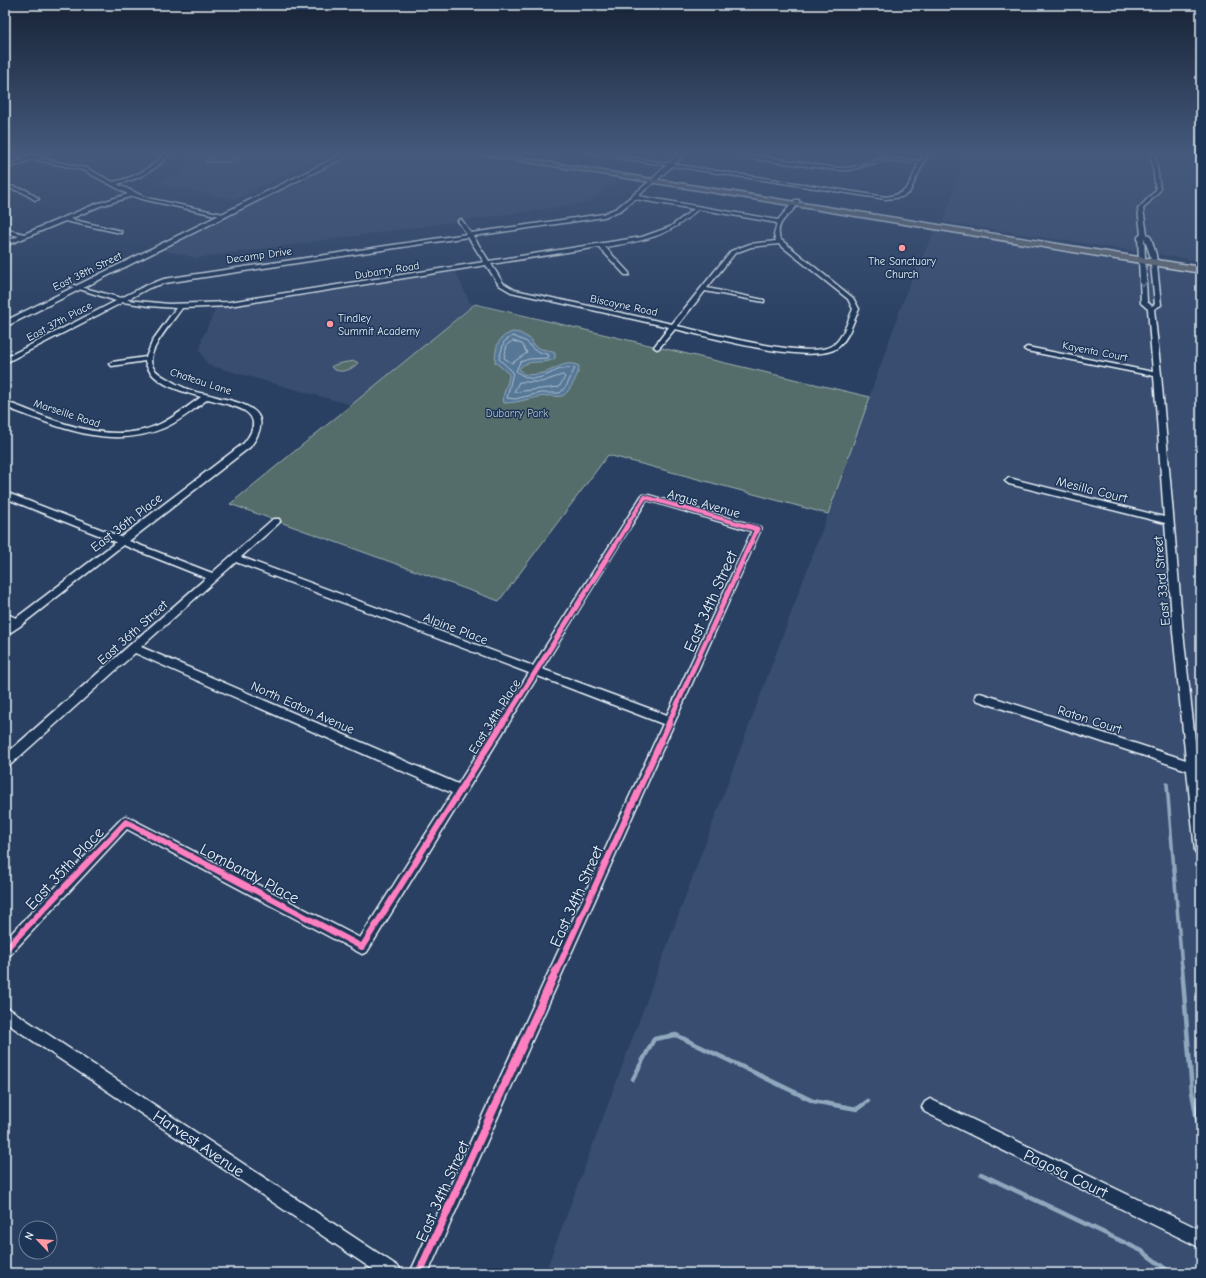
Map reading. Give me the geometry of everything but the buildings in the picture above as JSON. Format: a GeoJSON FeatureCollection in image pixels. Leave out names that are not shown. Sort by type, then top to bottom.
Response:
{"type":"FeatureCollection","features":[{"type":"Feature","properties":{"kind":"main road","name":"East 38th Street"},"geometry":{"type":"LineString","coordinates":[[5,324],[75,286],[224,213]]}},
{"type":"Feature","properties":{"kind":"main road"},"geometry":{"type":"LineString","coordinates":[[856,213],[1141,258],[1201,270]]}},
{"type":"Feature","properties":{"kind":"main road"},"geometry":{"type":"LineString","coordinates":[[1153,260],[1201,265]]}},
{"type":"Feature","properties":{"kind":"main road","name":"East 38th Street"},"geometry":{"type":"LineString","coordinates":[[5,317],[75,286]]}},
{"type":"Feature","properties":{"kind":"street"},"geometry":{"type":"LineString","coordinates":[[5,244],[79,213]]}},
{"type":"Feature","properties":{"kind":"street"},"geometry":{"type":"LineString","coordinates":[[214,213],[221,214]]}},
{"type":"Feature","properties":{"kind":"street","name":"Decamp Drive"},"geometry":{"type":"LineString","coordinates":[[122,300],[150,285],[177,278],[612,213]]}},
{"type":"Feature","properties":{"kind":"street","name":"Dubarry Road"},"geometry":{"type":"LineString","coordinates":[[75,286],[122,300],[152,306],[180,307],[229,304],[636,241],[664,233],[682,222],[692,213]]}},
{"type":"Feature","properties":{"kind":"street"},"geometry":{"type":"LineString","coordinates":[[725,213],[781,222]]}},
{"type":"Feature","properties":{"kind":"street"},"geometry":{"type":"LineString","coordinates":[[657,347],[735,251],[750,246],[780,242],[775,231],[788,213]]}},
{"type":"Feature","properties":{"kind":"street","name":"East 33rd Street"},"geometry":{"type":"LineString","coordinates":[[1141,213],[1144,235],[1148,238],[1152,246],[1158,306],[1151,308]]}},
{"type":"Feature","properties":{"kind":"street"},"geometry":{"type":"LineString","coordinates":[[64,219],[119,232]]}},
{"type":"Feature","properties":{"kind":"street","name":"Biscayne Road"},"geometry":{"type":"LineString","coordinates":[[461,221],[501,284],[513,291],[788,351],[819,352],[833,348],[841,341],[856,312],[855,305],[850,298],[780,242]]}},
{"type":"Feature","properties":{"kind":"street"},"geometry":{"type":"LineString","coordinates":[[5,231],[24,236]]}},
{"type":"Feature","properties":{"kind":"street","name":"East 33rd Street"},"geometry":{"type":"LineString","coordinates":[[1144,235],[1141,237],[1144,303],[1151,308],[1158,375],[1169,522],[1201,851]]}},
{"type":"Feature","properties":{"kind":"street"},"geometry":{"type":"LineString","coordinates":[[601,246],[627,274]]}},
{"type":"Feature","properties":{"kind":"street"},"geometry":{"type":"LineString","coordinates":[[703,289],[762,301]]}},
{"type":"Feature","properties":{"kind":"street","name":"East 37th Place"},"geometry":{"type":"LineString","coordinates":[[5,361],[122,300]]}},
{"type":"Feature","properties":{"kind":"street"},"geometry":{"type":"LineString","coordinates":[[112,364],[149,358],[151,351],[180,307]]}},
{"type":"Feature","properties":{"kind":"street","name":"Kayenta Court"},"geometry":{"type":"LineString","coordinates":[[1027,349],[1158,375]]}},
{"type":"Feature","properties":{"kind":"street","name":"Chateau Lane"},"geometry":{"type":"LineString","coordinates":[[149,358],[149,368],[159,379],[172,385],[240,405],[252,412],[257,420],[257,429]]}},
{"type":"Feature","properties":{"kind":"street","name":"Marseille Road"},"geometry":{"type":"LineString","coordinates":[[5,404],[87,433],[114,437],[142,432],[162,425],[208,396]]}},
{"type":"Feature","properties":{"kind":"street","name":"East 36th Place"},"geometry":{"type":"LineString","coordinates":[[5,632],[247,445],[257,429]]}},
{"type":"Feature","properties":{"kind":"street","name":"Mesilla Court"},"geometry":{"type":"LineString","coordinates":[[1009,481],[1169,522]]}},
{"type":"Feature","properties":{"kind":"street"},"geometry":{"type":"LineString","coordinates":[[5,495],[213,577]]}},
{"type":"Feature","properties":{"kind":"street","name":"Argus Avenue"},"geometry":{"type":"LineString","coordinates":[[645,497],[757,529]]}},
{"type":"Feature","properties":{"kind":"street","name":"East 34th Place"},"geometry":{"type":"LineString","coordinates":[[362,947],[645,497]]}},
{"type":"Feature","properties":{"kind":"street","name":"East 36th Street"},"geometry":{"type":"LineString","coordinates":[[5,762],[276,521]]}},
{"type":"Feature","properties":{"kind":"street","name":"East 34th Street"},"geometry":{"type":"LineString","coordinates":[[419,1273],[757,529]]}},
{"type":"Feature","properties":{"kind":"street","name":"Alpine Place"},"geometry":{"type":"LineString","coordinates":[[234,558],[670,721]]}},
{"type":"Feature","properties":{"kind":"street"},"geometry":{"type":"LineString","coordinates":[[5,617],[17,623]]}},
{"type":"Feature","properties":{"kind":"street","name":"North Eaton Avenue"},"geometry":{"type":"LineString","coordinates":[[134,648],[460,791]]}},
{"type":"Feature","properties":{"kind":"street","name":"Raton Court"},"geometry":{"type":"LineString","coordinates":[[980,697],[1192,767]]}},
{"type":"Feature","properties":{"kind":"street","name":"Lombardy Place"},"geometry":{"type":"LineString","coordinates":[[126,822],[362,947]]}},
{"type":"Feature","properties":{"kind":"street","name":"East 35th Place"},"geometry":{"type":"LineString","coordinates":[[5,950],[126,822]]}},
{"type":"Feature","properties":{"kind":"street","name":"Harvest Avenue"},"geometry":{"type":"LineString","coordinates":[[5,1013],[393,1273]]}},
{"type":"Feature","properties":{"kind":"street","name":"Pagosa Court"},"geometry":{"type":"LineString","coordinates":[[930,1107],[1201,1239]]}},
{"type":"Feature","properties":{"kind":"shaded area"},"geometry":{"type":"Polygon","coordinates":[[[235,213],[519,213],[197,258],[164,250],[235,213]]]}},
{"type":"Feature","properties":{"kind":"shaded area"},"geometry":{"type":"Polygon","coordinates":[[[946,213],[1201,213],[1201,261],[943,222],[946,213]]]}},
{"type":"Feature","properties":{"kind":"shaded area"},"geometry":{"type":"Polygon","coordinates":[[[935,230],[1201,272],[1201,1273],[545,1273],[828,514],[907,290],[935,230]]]}},
{"type":"Feature","properties":{"kind":"shaded area","name":"Tindley Summit Academy"},"geometry":{"type":"Polygon","coordinates":[[[455,271],[470,303],[475,304],[351,405],[208,365],[200,351],[202,339],[216,308],[455,271]]]}},
{"type":"Feature","properties":{"kind":"green space","name":"Dubarry Park"},"geometry":{"type":"Polygon","coordinates":[[[475,304],[870,397],[828,514],[608,455],[499,601],[230,504],[475,304]]]}},
{"type":"Feature","properties":{"kind":"green space"},"geometry":{"type":"Polygon","coordinates":[[[355,361],[358,363],[345,371],[338,371],[331,367],[339,364],[355,361]]]}},
{"type":"Feature","properties":{"kind":"water"},"geometry":{"type":"Polygon","coordinates":[[[513,332],[520,333],[532,340],[532,344],[537,347],[555,353],[555,358],[551,360],[532,362],[523,365],[519,369],[523,374],[540,374],[565,364],[574,364],[579,366],[574,381],[564,395],[504,403],[504,392],[509,374],[495,362],[496,351],[498,343],[501,339],[513,332]]]}},
{"type":"Feature","properties":{"kind":"waterway"},"geometry":{"type":"LineString","coordinates":[[1167,784],[1182,968]]}},
{"type":"Feature","properties":{"kind":"waterway"},"geometry":{"type":"LineString","coordinates":[[1182,967],[1192,1092],[1201,1142]]}},
{"type":"Feature","properties":{"kind":"waterway"},"geometry":{"type":"LineString","coordinates":[[633,1079],[654,1039],[676,1035],[813,1101],[857,1109],[868,1101]]}},
{"type":"Feature","properties":{"kind":"waterway"},"geometry":{"type":"LineString","coordinates":[[981,1174],[1142,1251],[1171,1273]]}},
{"type":"Feature","properties":{"kind":"cycle path"},"geometry":{"type":"LineString","coordinates":[[5,950],[126,822],[362,947],[645,497],[757,529],[419,1273]]}},
{"type":"Feature","properties":{"kind":"place","name":"The Sanctuary Church"},"geometry":{"type":"Point","coordinates":[902,248]}},
{"type":"Feature","properties":{"kind":"place","name":"Tindley Summit Academy"},"geometry":{"type":"Point","coordinates":[330,324]}}]}
